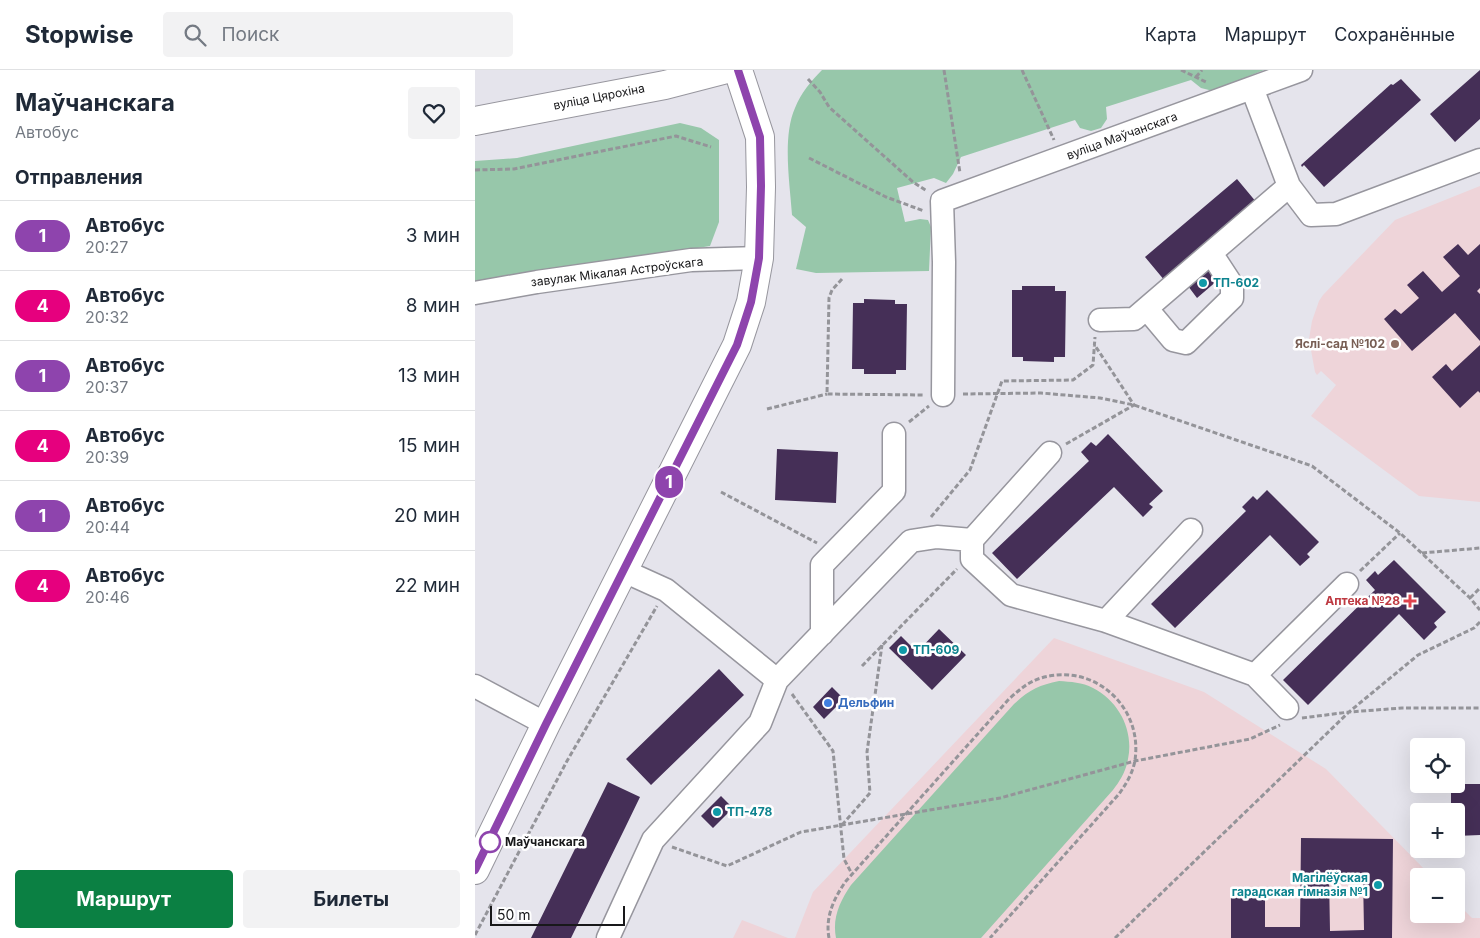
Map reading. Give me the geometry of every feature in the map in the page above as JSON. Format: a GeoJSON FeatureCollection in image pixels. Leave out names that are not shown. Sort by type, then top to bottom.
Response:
{"type":"FeatureCollection","features":[{"type":"Feature","properties":{"kind":"main road","name":"вуліца Цярохіна"},"geometry":{"type":"LineString","coordinates":[[475,120],[665,85],[723,70]]}},
{"type":"Feature","properties":{"kind":"main road"},"geometry":{"type":"LineString","coordinates":[[475,870],[546,724],[625,571],[737,345],[751,302],[759,258],[761,186],[760,137],[738,70]]}},
{"type":"Feature","properties":{"kind":"street","name":"вуліца Маўчанскага"},"geometry":{"type":"LineString","coordinates":[[949,204],[1063,158],[1301,70]]}},
{"type":"Feature","properties":{"kind":"street"},"geometry":{"type":"LineString","coordinates":[[1252,88],[1289,186],[1311,215],[1336,214],[1480,160]]}},
{"type":"Feature","properties":{"kind":"street"},"geometry":{"type":"LineString","coordinates":[[1100,320],[1134,319],[1289,186]]}},
{"type":"Feature","properties":{"kind":"street"},"geometry":{"type":"LineString","coordinates":[[943,395],[944,262],[949,204]]}},
{"type":"Feature","properties":{"kind":"street"},"geometry":{"type":"LineString","coordinates":[[1147,309],[1173,340],[1186,343],[1232,298],[1232,285],[1211,253]]}},
{"type":"Feature","properties":{"kind":"street","name":"завулак Мікалая Астроўскага"},"geometry":{"type":"LineString","coordinates":[[475,293],[537,282],[691,260],[759,258]]}},
{"type":"Feature","properties":{"kind":"street"},"geometry":{"type":"LineString","coordinates":[[822,634],[822,565],[894,492],[894,434]]}},
{"type":"Feature","properties":{"kind":"street"},"geometry":{"type":"LineString","coordinates":[[972,550],[1050,454]]}},
{"type":"Feature","properties":{"kind":"street"},"geometry":{"type":"LineString","coordinates":[[1105,621],[1191,530]]}},
{"type":"Feature","properties":{"kind":"street"},"geometry":{"type":"LineString","coordinates":[[608,938],[653,840],[760,723],[779,679],[911,541],[937,537],[972,550],[1011,595],[1105,621],[1255,676],[1289,717]]}},
{"type":"Feature","properties":{"kind":"street"},"geometry":{"type":"LineString","coordinates":[[625,571],[666,590],[779,679]]}},
{"type":"Feature","properties":{"kind":"street"},"geometry":{"type":"LineString","coordinates":[[1255,676],[1347,584]]}},
{"type":"Feature","properties":{"kind":"street"},"geometry":{"type":"LineString","coordinates":[[475,686],[546,724]]}},
{"type":"Feature","properties":{"kind":"path"},"geometry":{"type":"LineString","coordinates":[[944,70],[949,204]]}},
{"type":"Feature","properties":{"kind":"path"},"geometry":{"type":"LineString","coordinates":[[1022,70],[1063,158]]}},
{"type":"Feature","properties":{"kind":"path"},"geometry":{"type":"LineString","coordinates":[[1195,77],[1202,70]]}},
{"type":"Feature","properties":{"kind":"path"},"geometry":{"type":"LineString","coordinates":[[807,79],[820,92],[829,107],[836,114],[913,182],[949,204]]}},
{"type":"Feature","properties":{"kind":"path"},"geometry":{"type":"LineString","coordinates":[[475,170],[514,169],[676,136],[711,147]]}},
{"type":"Feature","properties":{"kind":"path"},"geometry":{"type":"LineString","coordinates":[[809,158],[886,197],[949,204]]}},
{"type":"Feature","properties":{"kind":"path"},"geometry":{"type":"LineString","coordinates":[[827,394],[829,298],[842,279]]}},
{"type":"Feature","properties":{"kind":"path"},"geometry":{"type":"LineString","coordinates":[[911,541],[970,470],[1002,381],[1073,380],[1093,365],[1093,344],[1100,320]]}},
{"type":"Feature","properties":{"kind":"path"},"geometry":{"type":"LineString","coordinates":[[1093,344],[1134,405]]}},
{"type":"Feature","properties":{"kind":"path"},"geometry":{"type":"LineString","coordinates":[[767,409],[827,394],[943,395],[999,392],[1100,398],[1134,405],[1312,466],[1371,509],[1400,533],[1470,598],[1480,610]]}},
{"type":"Feature","properties":{"kind":"path"},"geometry":{"type":"LineString","coordinates":[[894,434],[943,395]]}},
{"type":"Feature","properties":{"kind":"path"},"geometry":{"type":"LineString","coordinates":[[1050,454],[1134,405]]}},
{"type":"Feature","properties":{"kind":"path"},"geometry":{"type":"LineString","coordinates":[[721,492],[834,552]]}},
{"type":"Feature","properties":{"kind":"path"},"geometry":{"type":"LineString","coordinates":[[1347,584],[1400,533]]}},
{"type":"Feature","properties":{"kind":"path"},"geometry":{"type":"LineString","coordinates":[[1422,553],[1480,548]]}},
{"type":"Feature","properties":{"kind":"path"},"geometry":{"type":"LineString","coordinates":[[862,666],[962,564],[972,550]]}},
{"type":"Feature","properties":{"kind":"path"},"geometry":{"type":"LineString","coordinates":[[1470,598],[1480,588]]}},
{"type":"Feature","properties":{"kind":"path"},"geometry":{"type":"LineString","coordinates":[[475,935],[567,761],[666,590]]}},
{"type":"Feature","properties":{"kind":"path"},"geometry":{"type":"LineString","coordinates":[[1115,938],[1349,712],[1418,655],[1474,628],[1480,622]]}},
{"type":"Feature","properties":{"kind":"path"},"geometry":{"type":"LineString","coordinates":[[841,825],[870,793],[867,752],[882,645]]}},
{"type":"Feature","properties":{"kind":"path"},"geometry":{"type":"LineString","coordinates":[[829,938],[829,914],[835,896],[852,874],[1009,699],[1023,686],[1040,678],[1059,674],[1078,676],[1096,682],[1112,692],[1124,706],[1133,724],[1136,742],[1135,761],[1129,779],[1119,794],[990,938]]}},
{"type":"Feature","properties":{"kind":"path"},"geometry":{"type":"LineString","coordinates":[[779,679],[833,751],[844,859],[852,874]]}},
{"type":"Feature","properties":{"kind":"path"},"geometry":{"type":"LineString","coordinates":[[653,840],[727,866],[801,832],[1000,798],[1135,761],[1250,738],[1289,717],[1402,708],[1480,708]]}},
{"type":"Feature","properties":{"kind":"shaded area","name":"Яслі-сад №102"},"geometry":{"type":"Polygon","coordinates":[[[1480,186],[1480,502],[1419,496],[1311,416],[1336,385],[1321,371],[1317,375],[1315,372],[1309,339],[1312,321],[1323,295],[1395,220],[1480,186]]]}},
{"type":"Feature","properties":{"kind":"shaded area"},"geometry":{"type":"Polygon","coordinates":[[[1054,638],[1204,692],[1326,769],[1410,855],[1410,858],[1413,858],[1423,868],[1410,868],[1410,923],[1465,923],[1465,911],[1472,918],[1480,918],[1480,938],[795,938],[813,892],[1054,638]]]}},
{"type":"Feature","properties":{"kind":"shaded area"},"geometry":{"type":"Polygon","coordinates":[[[742,920],[788,938],[733,938],[742,920]]]}},
{"type":"Feature","properties":{"kind":"green space"},"geometry":{"type":"Polygon","coordinates":[[[822,70],[1264,70],[1213,91],[1201,88],[1191,80],[1106,107],[1107,119],[1101,128],[1091,131],[1080,128],[1075,120],[961,157],[953,174],[946,183],[934,178],[897,188],[905,222],[920,219],[928,220],[931,227],[929,271],[816,273],[796,269],[806,227],[792,215],[788,146],[791,120],[797,103],[814,78],[822,70]]]}},
{"type":"Feature","properties":{"kind":"green space"},"geometry":{"type":"Polygon","coordinates":[[[680,123],[701,128],[719,140],[719,222],[710,246],[475,284],[475,161],[517,158],[680,123]]]}},
{"type":"Feature","properties":{"kind":"green space"},"geometry":{"type":"Polygon","coordinates":[[[1059,681],[1081,683],[1093,688],[1110,701],[1123,718],[1129,738],[1128,759],[1126,768],[1113,790],[981,938],[836,938],[836,917],[843,897],[851,885],[1014,704],[1035,689],[1059,681]]]}},
{"type":"Feature","properties":{"kind":"building"},"geometry":{"type":"Polygon","coordinates":[[[1480,70],[1480,119],[1455,142],[1430,114],[1480,70]]]}},
{"type":"Feature","properties":{"kind":"building"},"geometry":{"type":"Polygon","coordinates":[[[1401,79],[1421,100],[1324,187],[1304,165],[1302,167],[1301,165],[1391,84],[1393,85],[1401,79]]]}},
{"type":"Feature","properties":{"kind":"building"},"geometry":{"type":"Polygon","coordinates":[[[1237,179],[1257,203],[1165,281],[1145,257],[1237,179]]]}},
{"type":"Feature","properties":{"kind":"building"},"geometry":{"type":"Polygon","coordinates":[[[1458,244],[1468,255],[1480,244],[1480,288],[1477,291],[1480,294],[1480,341],[1455,313],[1412,351],[1384,319],[1395,309],[1401,314],[1419,298],[1407,285],[1423,271],[1442,292],[1460,276],[1443,257],[1458,244]]]}},
{"type":"Feature","properties":{"kind":"building","name":"ТП-602"},"geometry":{"type":"Polygon","coordinates":[[[1208,269],[1218,280],[1197,298],[1188,286],[1208,269]]]}},
{"type":"Feature","properties":{"kind":"building"},"geometry":{"type":"Polygon","coordinates":[[[1022,286],[1055,286],[1055,291],[1066,291],[1065,357],[1054,357],[1054,362],[1023,361],[1023,357],[1012,357],[1012,290],[1022,290],[1022,286]]]}},
{"type":"Feature","properties":{"kind":"building"},"geometry":{"type":"Polygon","coordinates":[[[864,299],[895,300],[895,304],[907,304],[906,370],[896,370],[896,374],[864,374],[864,369],[852,369],[853,303],[864,303],[864,299]]]}},
{"type":"Feature","properties":{"kind":"building"},"geometry":{"type":"Polygon","coordinates":[[[1480,345],[1480,393],[1478,391],[1460,408],[1432,377],[1446,364],[1452,371],[1480,345]]]}},
{"type":"Feature","properties":{"kind":"building"},"geometry":{"type":"Polygon","coordinates":[[[1108,434],[1163,491],[1149,504],[1153,507],[1143,517],[1114,487],[1017,579],[992,553],[1089,461],[1081,452],[1091,442],[1096,446],[1108,434]]]}},
{"type":"Feature","properties":{"kind":"building"},"geometry":{"type":"Polygon","coordinates":[[[777,449],[838,452],[836,503],[775,500],[777,449]]]}},
{"type":"Feature","properties":{"kind":"building"},"geometry":{"type":"Polygon","coordinates":[[[1267,490],[1319,542],[1307,554],[1310,557],[1300,566],[1270,535],[1175,628],[1151,604],[1246,511],[1242,507],[1253,496],[1257,500],[1267,490]]]}},
{"type":"Feature","properties":{"kind":"building"},"geometry":{"type":"Polygon","coordinates":[[[1394,560],[1446,612],[1434,623],[1437,627],[1424,640],[1399,614],[1308,705],[1283,680],[1375,590],[1366,580],[1375,571],[1378,575],[1394,560]]]}},
{"type":"Feature","properties":{"kind":"building"},"geometry":{"type":"Polygon","coordinates":[[[939,629],[966,655],[932,690],[889,648],[901,636],[917,652],[939,629]]]}},
{"type":"Feature","properties":{"kind":"building"},"geometry":{"type":"Polygon","coordinates":[[[719,669],[744,695],[651,785],[626,759],[719,669]]]}},
{"type":"Feature","properties":{"kind":"building","name":"Дельфин"},"geometry":{"type":"Polygon","coordinates":[[[832,687],[844,699],[824,719],[813,707],[832,687]]]}},
{"type":"Feature","properties":{"kind":"building"},"geometry":{"type":"Polygon","coordinates":[[[608,782],[640,797],[571,938],[531,938],[608,782]]]}},
{"type":"Feature","properties":{"kind":"building"},"geometry":{"type":"Polygon","coordinates":[[[1465,784],[1480,784],[1480,835],[1465,836],[1465,803],[1451,803],[1451,793],[1465,793],[1465,784]]]}},
{"type":"Feature","properties":{"kind":"building","name":"ТП-478"},"geometry":{"type":"Polygon","coordinates":[[[721,796],[733,808],[713,828],[701,816],[721,796]]]}},
{"type":"Feature","properties":{"kind":"building","name":"Магілёўская гарадская гімназія №1"},"geometry":{"type":"Polygon","coordinates":[[[1301,838],[1393,839],[1392,938],[1231,938],[1231,894],[1265,894],[1265,927],[1300,927],[1301,838]],[[1329,875],[1330,931],[1364,930],[1363,875],[1329,875]]]}},
{"type":"Feature","properties":{"kind":"bus line","name":"1"},"geometry":{"type":"LineString","coordinates":[[475,870],[546,724],[625,571],[737,345],[751,302],[759,258],[761,186],[760,137],[738,70]]}},
{"type":"Feature","properties":{"kind":"place","name":"ТП-602"},"geometry":{"type":"Point","coordinates":[1203,283]}},
{"type":"Feature","properties":{"kind":"place","name":"Яслі-сад №102"},"geometry":{"type":"Point","coordinates":[1395,344]}},
{"type":"Feature","properties":{"kind":"place","name":"Аптека №28"},"geometry":{"type":"Point","coordinates":[1410,601]}},
{"type":"Feature","properties":{"kind":"place","name":"ТП-609"},"geometry":{"type":"Point","coordinates":[903,650]}},
{"type":"Feature","properties":{"kind":"place","name":"Дельфин"},"geometry":{"type":"Point","coordinates":[828,703]}},
{"type":"Feature","properties":{"kind":"place","name":"ТП-478"},"geometry":{"type":"Point","coordinates":[717,812]}},
{"type":"Feature","properties":{"kind":"place","name":"Маўчанскага"},"geometry":{"type":"Point","coordinates":[490,842]}},
{"type":"Feature","properties":{"kind":"place","name":"Магілёўская гарадская гімназія №1"},"geometry":{"type":"Point","coordinates":[1378,885]}}]}
